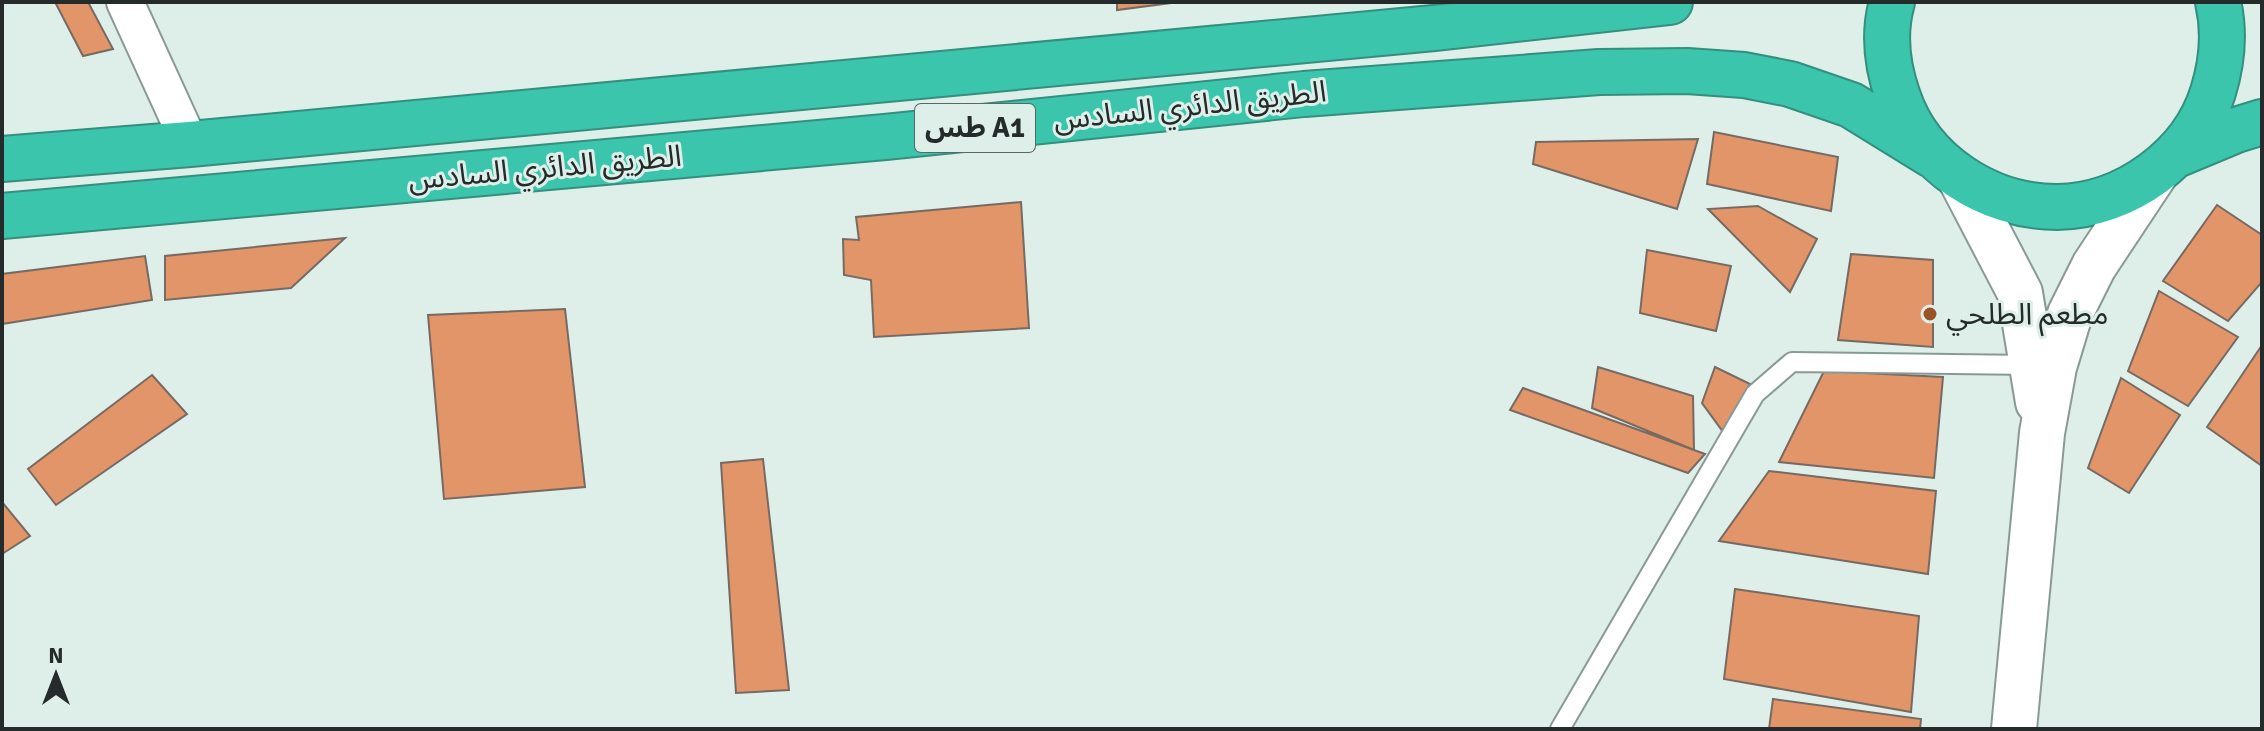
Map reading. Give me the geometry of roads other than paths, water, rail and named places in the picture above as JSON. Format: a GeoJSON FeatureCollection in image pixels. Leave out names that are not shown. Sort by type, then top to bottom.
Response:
{"type":"FeatureCollection","features":[{"type":"Feature","properties":{"kind":"highway","name":"الطريق الدائري السادس"},"geometry":{"type":"LineString","coordinates":[[2,159],[1418,29],[1670,2]]}},
{"type":"Feature","properties":{"kind":"highway"},"geometry":{"type":"LineString","coordinates":[[1892,2],[1887,18],[1888,68],[1904,114],[1946,166]]}},
{"type":"Feature","properties":{"kind":"highway","name":"الطريق الدائري السادس"},"geometry":{"type":"LineString","coordinates":[[2166,164],[2195,130],[2210,104],[2219,75],[2222,44],[2218,2]]}},
{"type":"Feature","properties":{"kind":"highway","name":"الطريق الدائري السادس"},"geometry":{"type":"LineString","coordinates":[[2,216],[869,139],[1304,94],[1599,72],[1687,71],[1744,75],[1790,84],[1851,105],[2006,200],[2058,207],[2109,198],[2166,164],[2236,130],[2262,122]]}},
{"type":"Feature","properties":{"kind":"main road"},"geometry":{"type":"LineString","coordinates":[[2014,729],[2042,433],[2054,367],[2070,314],[2094,266],[2166,164]]}},
{"type":"Feature","properties":{"kind":"main road"},"geometry":{"type":"LineString","coordinates":[[1946,166],[2020,293],[2042,433]]}},
{"type":"Feature","properties":{"kind":"street"},"geometry":{"type":"LineString","coordinates":[[125,2],[190,144]]}},
{"type":"Feature","properties":{"kind":"lane"},"geometry":{"type":"LineString","coordinates":[[1560,729],[1755,394],[1792,362],[2032,365]]}},
{"type":"Feature","properties":{"kind":"place","name":"مطعم الطلحي"},"geometry":{"type":"Point","coordinates":[1930,314]}}]}
